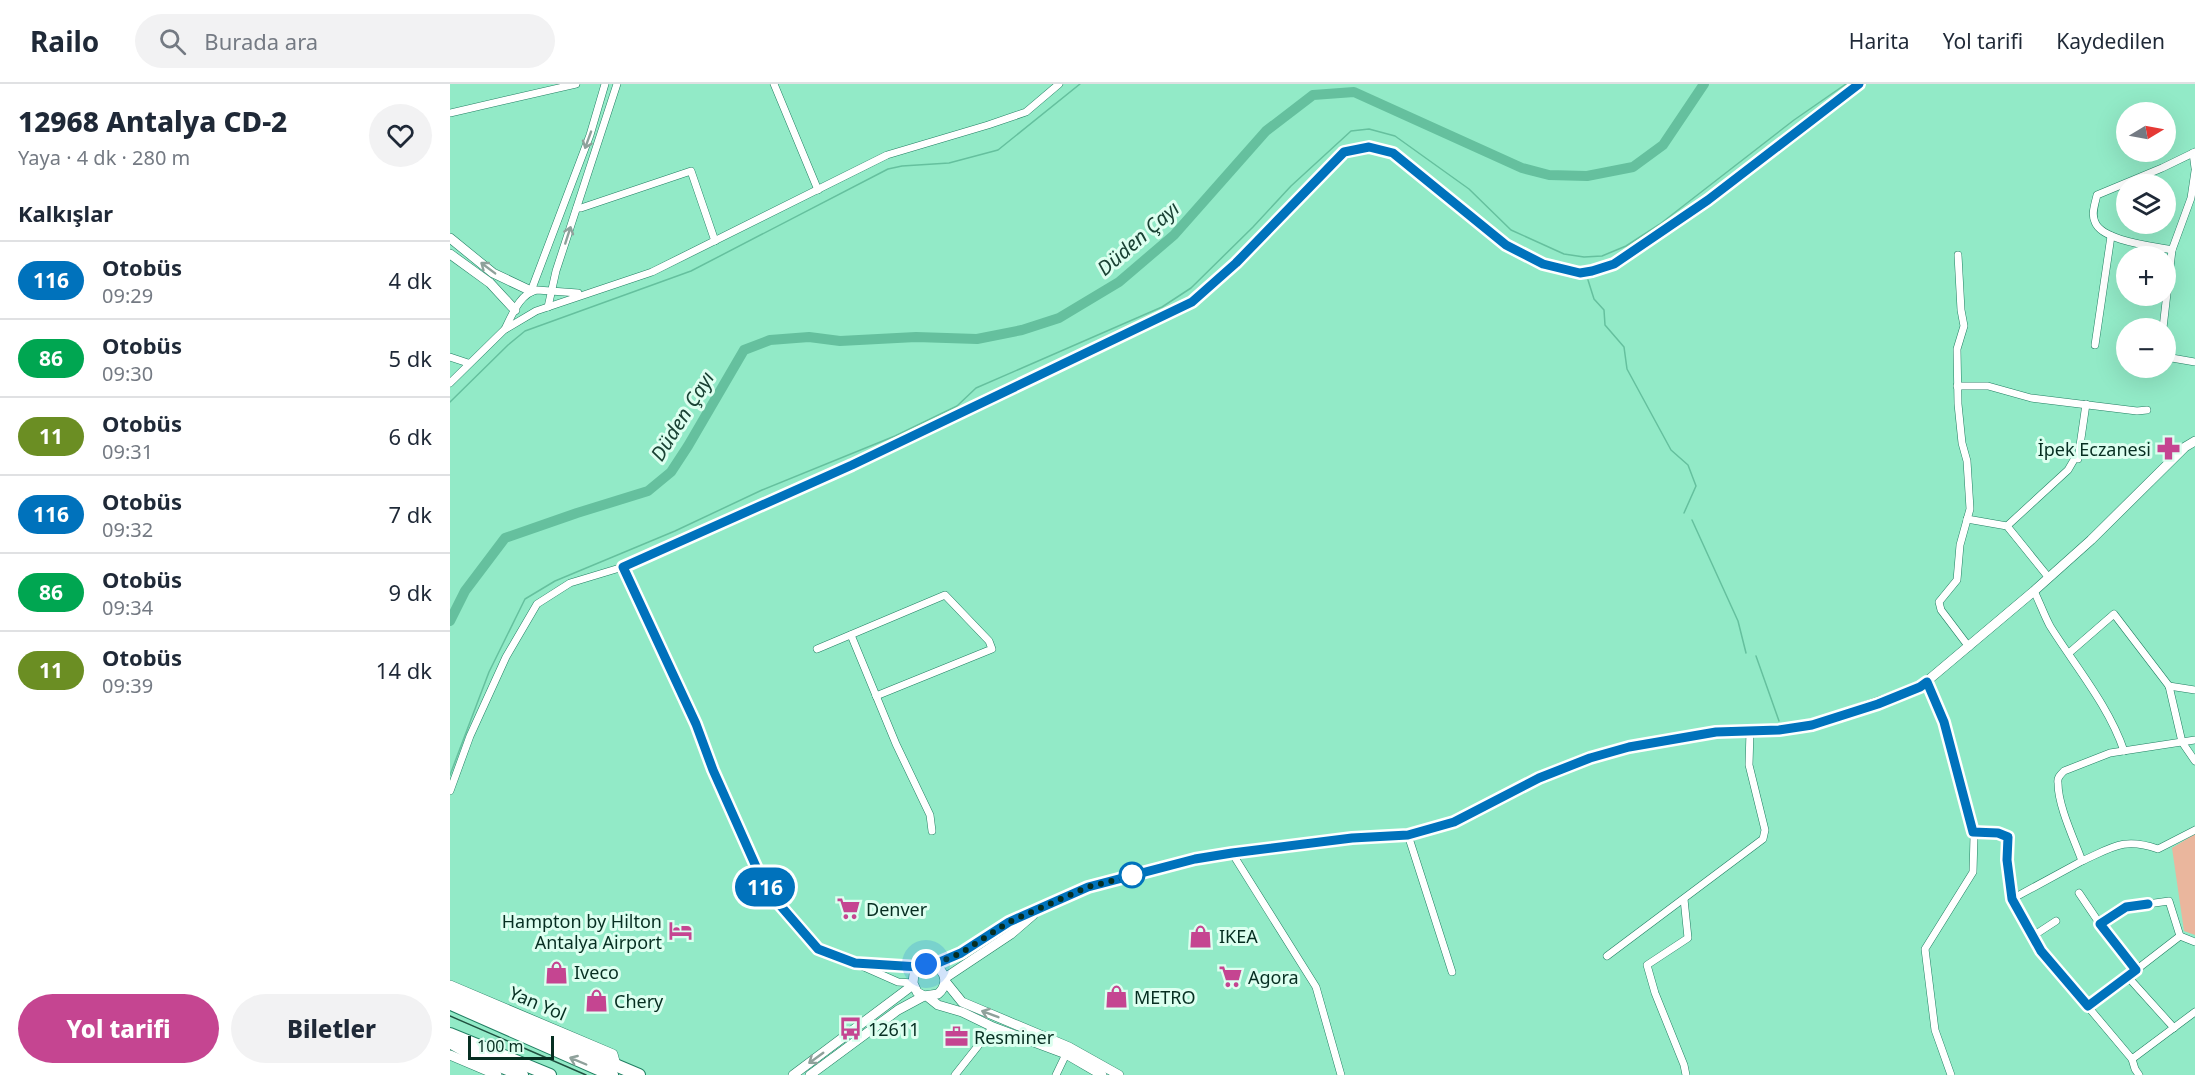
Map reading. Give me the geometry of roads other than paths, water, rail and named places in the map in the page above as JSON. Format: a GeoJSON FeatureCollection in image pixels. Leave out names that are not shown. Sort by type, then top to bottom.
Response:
{"type":"FeatureCollection","features":[{"type":"Feature","properties":{"kind":"highway"},"geometry":{"type":"LineString","coordinates":[[450,995],[639,1075]]}},
{"type":"Feature","properties":{"kind":"highway"},"geometry":{"type":"LineString","coordinates":[[450,1003],[544,1046],[614,1065]]}},
{"type":"Feature","properties":{"kind":"highway"},"geometry":{"type":"LineString","coordinates":[[450,1034],[550,1075]]}},
{"type":"Feature","properties":{"kind":"highway"},"geometry":{"type":"LineString","coordinates":[[450,1042],[505,1073],[522,1075]]}},
{"type":"Feature","properties":{"kind":"street"},"geometry":{"type":"LineString","coordinates":[[450,113],[576,84]]}},
{"type":"Feature","properties":{"kind":"street"},"geometry":{"type":"LineString","coordinates":[[504,330],[515,310],[531,291],[590,135],[605,84]]}},
{"type":"Feature","properties":{"kind":"street"},"geometry":{"type":"LineString","coordinates":[[548,307],[556,271],[617,84]]}},
{"type":"Feature","properties":{"kind":"street"},"geometry":{"type":"LineString","coordinates":[[775,84],[818,189]]}},
{"type":"Feature","properties":{"kind":"street"},"geometry":{"type":"LineString","coordinates":[[450,383],[504,330],[525,317],[586,292],[652,272],[887,155],[1026,112],[1059,84]]}},
{"type":"Feature","properties":{"kind":"street"},"geometry":{"type":"LineString","coordinates":[[450,791],[470,736],[506,657],[537,604],[570,583],[623,567],[852,465],[1192,302],[1236,263],[1344,152],[1369,147],[1393,153],[1506,245],[1543,264],[1580,273],[1614,264],[1708,200],[1859,84]]}},
{"type":"Feature","properties":{"kind":"street"},"geometry":{"type":"LineString","coordinates":[[2155,246],[2111,236],[2101,231],[2095,223],[2093,212],[2097,195],[2194,152],[2193,198],[2174,246]]}},
{"type":"Feature","properties":{"kind":"street"},"geometry":{"type":"LineString","coordinates":[[576,208],[691,171],[716,241]]}},
{"type":"Feature","properties":{"kind":"street"},"geometry":{"type":"LineString","coordinates":[[2095,345],[2111,236]]}},
{"type":"Feature","properties":{"kind":"street"},"geometry":{"type":"LineString","coordinates":[[450,238],[493,273],[531,291],[571,294],[586,292]]}},
{"type":"Feature","properties":{"kind":"street"},"geometry":{"type":"LineString","coordinates":[[450,254],[490,282],[515,310],[525,317]]}},
{"type":"Feature","properties":{"kind":"street"},"geometry":{"type":"LineString","coordinates":[[1958,255],[1964,326],[1957,349],[1957,386],[1962,443],[1967,461],[1970,509],[1960,545],[1957,580],[1939,602],[1941,610],[1969,647]]}},
{"type":"Feature","properties":{"kind":"street"},"geometry":{"type":"LineString","coordinates":[[450,357],[468,363]]}},
{"type":"Feature","properties":{"kind":"street"},"geometry":{"type":"LineString","coordinates":[[2176,359],[2195,362]]}},
{"type":"Feature","properties":{"kind":"street"},"geometry":{"type":"LineString","coordinates":[[1957,386],[1988,386],[2031,398],[2137,411],[2147,410]]}},
{"type":"Feature","properties":{"kind":"street"},"geometry":{"type":"LineString","coordinates":[[2007,526],[2077,459],[2086,404]]}},
{"type":"Feature","properties":{"kind":"street"},"geometry":{"type":"LineString","coordinates":[[933,965],[961,953],[1009,922],[1088,887],[1195,859],[1352,838],[1408,835],[1454,822],[1539,778],[1590,758],[1652,742],[1716,732],[1812,725],[1878,704],[1920,687],[2049,578],[2185,447],[2195,441]]}},
{"type":"Feature","properties":{"kind":"street"},"geometry":{"type":"LineString","coordinates":[[1967,519],[2007,526],[2049,578]]}},
{"type":"Feature","properties":{"kind":"street"},"geometry":{"type":"LineString","coordinates":[[623,567],[696,724],[713,770],[766,889],[818,949],[898,982],[913,984]]}},
{"type":"Feature","properties":{"kind":"street"},"geometry":{"type":"LineString","coordinates":[[2034,591],[2049,624],[2105,713],[2124,751]]}},
{"type":"Feature","properties":{"kind":"street"},"geometry":{"type":"LineString","coordinates":[[817,649],[945,595],[988,641],[992,649],[876,696]]}},
{"type":"Feature","properties":{"kind":"street"},"geometry":{"type":"LineString","coordinates":[[2069,653],[2114,614],[2169,686],[2182,742],[2195,761]]}},
{"type":"Feature","properties":{"kind":"street"},"geometry":{"type":"LineString","coordinates":[[851,634],[876,696],[930,815],[932,831]]}},
{"type":"Feature","properties":{"kind":"street"},"geometry":{"type":"LineString","coordinates":[[1927,682],[1944,722],[1973,832],[1973,872],[1925,949],[1935,1030],[1951,1075]]}},
{"type":"Feature","properties":{"kind":"street"},"geometry":{"type":"LineString","coordinates":[[2169,686],[2195,690]]}},
{"type":"Feature","properties":{"kind":"street"},"geometry":{"type":"LineString","coordinates":[[1607,956],[1763,839],[1765,830],[1749,765],[1750,731]]}},
{"type":"Feature","properties":{"kind":"street"},"geometry":{"type":"LineString","coordinates":[[2082,861],[2062,806],[2059,777],[2067,769],[2110,753],[2195,740]]}},
{"type":"Feature","properties":{"kind":"street"},"geometry":{"type":"LineString","coordinates":[[2012,899],[2082,861],[2127,842],[2158,849],[2195,830]]}},
{"type":"Feature","properties":{"kind":"street"},"geometry":{"type":"LineString","coordinates":[[1973,832],[1998,833],[2008,837],[2007,860],[2012,899],[2041,951],[2132,1059],[2139,1075]]}},
{"type":"Feature","properties":{"kind":"street"},"geometry":{"type":"LineString","coordinates":[[1408,835],[1452,972]]}},
{"type":"Feature","properties":{"kind":"street"},"geometry":{"type":"LineString","coordinates":[[1232,853],[1316,987],[1341,1075]]}},
{"type":"Feature","properties":{"kind":"street"},"geometry":{"type":"LineString","coordinates":[[2079,893],[2136,970]]}},
{"type":"Feature","properties":{"kind":"street"},"geometry":{"type":"LineString","coordinates":[[1684,899],[1688,938],[1647,965],[1655,993],[1686,1075]]}},
{"type":"Feature","properties":{"kind":"street"},"geometry":{"type":"LineString","coordinates":[[2100,924],[2126,907],[2169,901],[2180,936]]}},
{"type":"Feature","properties":{"kind":"street"},"geometry":{"type":"LineString","coordinates":[[810,1075],[898,1010],[938,994],[942,991],[945,980],[1042,908]]}},
{"type":"Feature","properties":{"kind":"street"},"geometry":{"type":"LineString","coordinates":[[2033,936],[2055,921]]}},
{"type":"Feature","properties":{"kind":"street"},"geometry":{"type":"LineString","coordinates":[[2180,936],[2195,942]]}},
{"type":"Feature","properties":{"kind":"street"},"geometry":{"type":"LineString","coordinates":[[2088,1006],[2180,936]]}},
{"type":"Feature","properties":{"kind":"street"},"geometry":{"type":"LineString","coordinates":[[855,963],[919,967],[926,964],[933,965],[939,968],[962,1002],[1119,1075]]}},
{"type":"Feature","properties":{"kind":"street"},"geometry":{"type":"LineString","coordinates":[[919,967],[914,974],[913,984],[917,992],[938,1005],[962,1012],[993,1027],[1067,1050],[1102,1075]]}},
{"type":"Feature","properties":{"kind":"street"},"geometry":{"type":"LineString","coordinates":[[2128,977],[2174,1028]]}},
{"type":"Feature","properties":{"kind":"street","name":"Yan Yol"},"geometry":{"type":"LineString","coordinates":[[450,984],[614,1065]]}},
{"type":"Feature","properties":{"kind":"street"},"geometry":{"type":"LineString","coordinates":[[793,1075],[913,984]]}},
{"type":"Feature","properties":{"kind":"street"},"geometry":{"type":"LineString","coordinates":[[2132,1059],[2195,1012]]}},
{"type":"Feature","properties":{"kind":"street"},"geometry":{"type":"LineString","coordinates":[[955,1075],[993,1027]]}},
{"type":"Feature","properties":{"kind":"street"},"geometry":{"type":"LineString","coordinates":[[1056,1075],[1067,1050]]}},
{"type":"Feature","properties":{"kind":"street"},"geometry":{"type":"LineString","coordinates":[[450,1055],[505,1073]]}},
{"type":"Feature","properties":{"kind":"waterway"},"geometry":{"type":"LineString","coordinates":[[450,402],[525,331],[691,271],[888,169],[949,163],[998,150],[1080,84]]}},
{"type":"Feature","properties":{"kind":"waterway","name":"Düden Çayı"},"geometry":{"type":"LineString","coordinates":[[450,621],[465,591],[505,538],[648,491],[671,472],[744,350],[770,340],[809,337],[840,341],[916,337],[977,339],[1022,330],[1059,318],[1119,282],[1174,235],[1266,131],[1313,95],[1354,92],[1522,168],[1549,175],[1587,176],[1633,167],[1663,145],[1704,84]]}},
{"type":"Feature","properties":{"kind":"waterway"},"geometry":{"type":"LineString","coordinates":[[450,775],[489,672],[525,599],[555,581],[675,531],[762,490],[895,436],[957,406],[976,388],[1162,307],[1191,288],[1291,186],[1351,131],[1369,129],[1395,136],[1469,189],[1511,230],[1564,254],[1584,257],[1602,256],[1626,246],[1660,224],[1794,120],[1846,84]]}},
{"type":"Feature","properties":{"kind":"waterway"},"geometry":{"type":"LineString","coordinates":[[1588,280],[1594,299],[1604,310],[1605,325],[1624,347],[1627,369],[1671,450],[1688,465],[1696,486],[1684,513]]}},
{"type":"Feature","properties":{"kind":"waterway"},"geometry":{"type":"LineString","coordinates":[[1692,520],[1738,621],[1746,653]]}},
{"type":"Feature","properties":{"kind":"waterway"},"geometry":{"type":"LineString","coordinates":[[1756,656],[1779,721]]}},
{"type":"Feature","properties":{"kind":"tram line"},"geometry":{"type":"LineString","coordinates":[[450,1016],[586,1075]]}},
{"type":"Feature","properties":{"kind":"place","name":"İpek Eczanesi"},"geometry":{"type":"Point","coordinates":[2169,449]}},
{"type":"Feature","properties":{"kind":"place","name":"Denver"},"geometry":{"type":"Point","coordinates":[848,909]}},
{"type":"Feature","properties":{"kind":"place","name":"Hampton by Hilton Antalya Airport"},"geometry":{"type":"Point","coordinates":[680,931]}},
{"type":"Feature","properties":{"kind":"place","name":"IKEA"},"geometry":{"type":"Point","coordinates":[1201,936]}},
{"type":"Feature","properties":{"kind":"place","name":"Iveco"},"geometry":{"type":"Point","coordinates":[556,972]}},
{"type":"Feature","properties":{"kind":"place","name":"Agora"},"geometry":{"type":"Point","coordinates":[1230,977]}},
{"type":"Feature","properties":{"kind":"place","name":"METRO"},"geometry":{"type":"Point","coordinates":[1116,997]}},
{"type":"Feature","properties":{"kind":"place","name":"Chery"},"geometry":{"type":"Point","coordinates":[596,1001]}},
{"type":"Feature","properties":{"kind":"place","name":"12611"},"geometry":{"type":"Point","coordinates":[850,1029]}},
{"type":"Feature","properties":{"kind":"place","name":"Resminer"},"geometry":{"type":"Point","coordinates":[956,1037]}}]}
